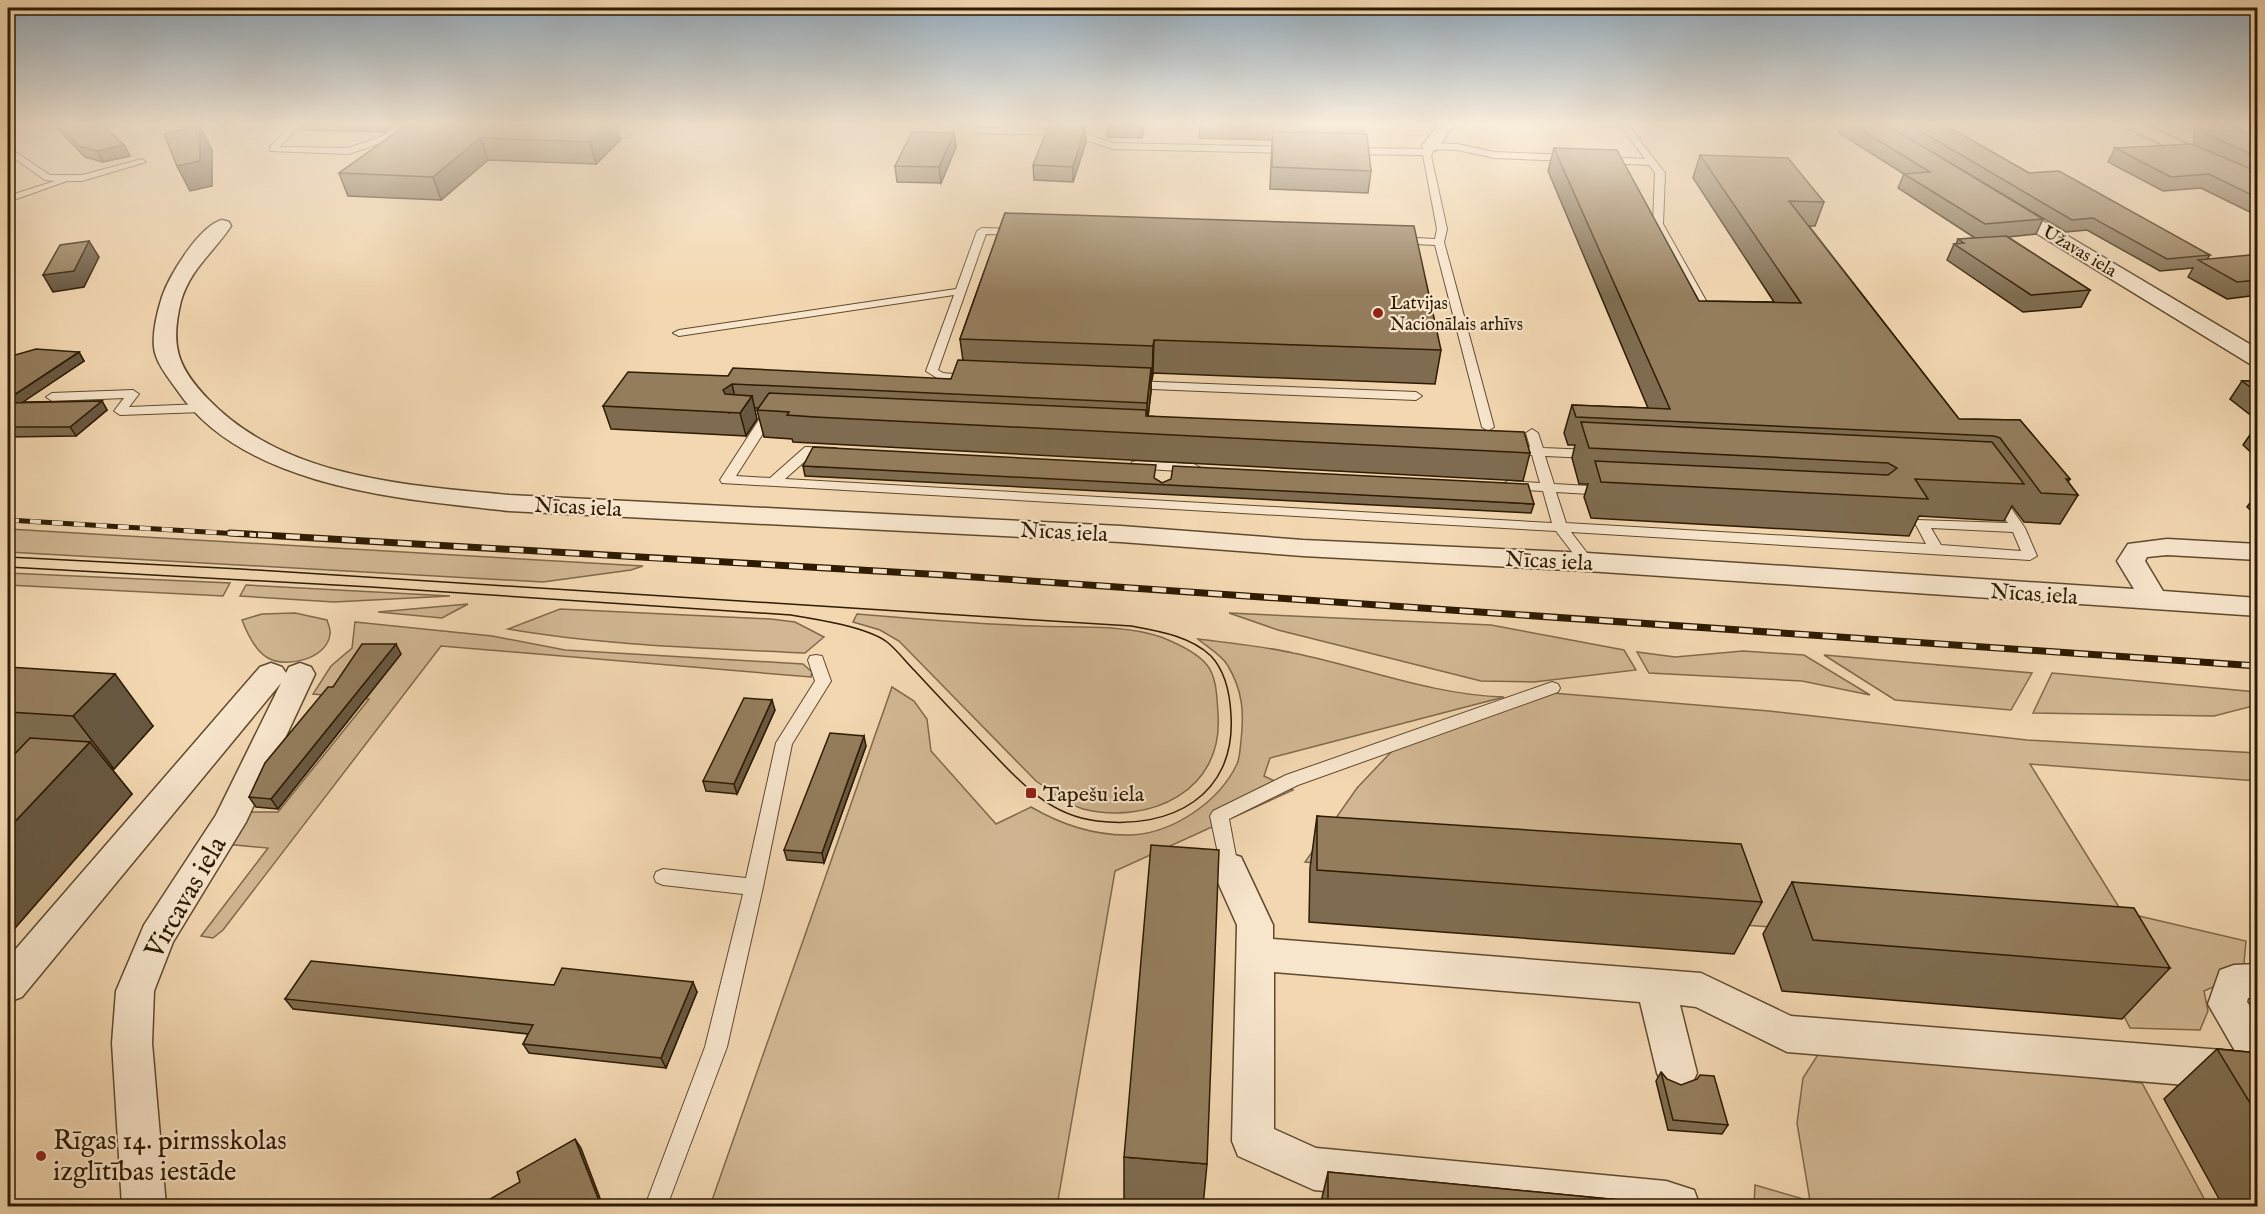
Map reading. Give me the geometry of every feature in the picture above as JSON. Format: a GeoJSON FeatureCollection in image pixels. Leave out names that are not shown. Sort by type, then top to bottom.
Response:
{"type":"FeatureCollection","features":[{"type":"Feature","properties":{"kind":"street","name":"Užavas iela"},"geometry":{"type":"LineString","coordinates":[[1993,199],[2258,359]]}},
{"type":"Feature","properties":{"kind":"street","name":"Nīcas iela"},"geometry":{"type":"LineString","coordinates":[[222,226],[195,253],[177,281],[167,316],[165,353],[186,389],[219,423],[271,454],[341,479],[414,493],[509,503],[1097,533],[1303,548],[1587,562],[2258,607]]}},
{"type":"Feature","properties":{"kind":"street"},"geometry":{"type":"LineString","coordinates":[[2155,601],[2131,561],[2138,550],[2167,547],[2258,552]]}},
{"type":"Feature","properties":{"kind":"street","name":"Vircavas iela"},"geometry":{"type":"LineString","coordinates":[[8,985],[286,674],[229,822],[157,936],[135,991],[132,1043],[144,1206]]}},
{"type":"Feature","properties":{"kind":"street"},"geometry":{"type":"LineString","coordinates":[[1229,867],[1255,925],[1253,1141],[1314,1169],[1678,1206]]}},
{"type":"Feature","properties":{"kind":"street"},"geometry":{"type":"LineString","coordinates":[[1256,954],[1701,990],[1787,1034],[2258,1072]]}},
{"type":"Feature","properties":{"kind":"street"},"geometry":{"type":"LineString","coordinates":[[2258,981],[2234,982],[2227,1004],[2258,1053]]}},
{"type":"Feature","properties":{"kind":"street"},"geometry":{"type":"LineString","coordinates":[[1656,986],[1677,1073]]}},
{"type":"Feature","properties":{"kind":"lane"},"geometry":{"type":"LineString","coordinates":[[8,200],[61,182]]}},
{"type":"Feature","properties":{"kind":"lane"},"geometry":{"type":"LineString","coordinates":[[1432,182],[1442,229],[1438,242],[1488,427]]}},
{"type":"Feature","properties":{"kind":"lane"},"geometry":{"type":"LineString","coordinates":[[1660,182],[1658,224],[1708,313]]}},
{"type":"Feature","properties":{"kind":"lane"},"geometry":{"type":"LineString","coordinates":[[988,380],[952,378],[940,376],[932,371],[982,231],[1027,232]]}},
{"type":"Feature","properties":{"kind":"lane"},"geometry":{"type":"LineString","coordinates":[[1380,240],[1438,242]]}},
{"type":"Feature","properties":{"kind":"lane"},"geometry":{"type":"LineString","coordinates":[[679,333],[961,291]]}},
{"type":"Feature","properties":{"kind":"lane"},"geometry":{"type":"LineString","coordinates":[[1119,385],[1416,396]]}},
{"type":"Feature","properties":{"kind":"lane"},"geometry":{"type":"LineString","coordinates":[[52,396],[133,394],[120,411],[202,408]]}},
{"type":"Feature","properties":{"kind":"lane"},"geometry":{"type":"LineString","coordinates":[[748,413],[776,413],[727,480],[1560,526],[2030,556],[2018,528],[1991,490]]}},
{"type":"Feature","properties":{"kind":"lane"},"geometry":{"type":"LineString","coordinates":[[1532,433],[1560,526],[1587,562]]}},
{"type":"Feature","properties":{"kind":"lane"},"geometry":{"type":"LineString","coordinates":[[1502,449],[1609,454]]}},
{"type":"Feature","properties":{"kind":"lane"},"geometry":{"type":"LineString","coordinates":[[773,482],[810,450],[845,451]]}},
{"type":"Feature","properties":{"kind":"lane"},"geometry":{"type":"LineString","coordinates":[[1118,465],[1165,472],[1213,469]]}},
{"type":"Feature","properties":{"kind":"lane"},"geometry":{"type":"LineString","coordinates":[[1499,485],[1616,491]]}},
{"type":"Feature","properties":{"kind":"lane"},"geometry":{"type":"LineString","coordinates":[[1936,549],[1922,523],[2018,528]]}},
{"type":"Feature","properties":{"kind":"lane"},"geometry":{"type":"LineString","coordinates":[[656,1206],[716,1047],[754,887],[784,743],[823,681],[816,660]]}},
{"type":"Feature","properties":{"kind":"lane"},"geometry":{"type":"LineString","coordinates":[[1229,867],[1219,816],[1292,780],[1552,688]]}},
{"type":"Feature","properties":{"kind":"lane"},"geometry":{"type":"LineString","coordinates":[[663,877],[754,887]]}},
{"type":"Feature","properties":{"kind":"shaded area"},"geometry":{"type":"Polygon","coordinates":[[[8,529],[643,566],[631,570],[543,582],[8,552],[8,529]]]}},
{"type":"Feature","properties":{"kind":"shaded area"},"geometry":{"type":"Polygon","coordinates":[[[8,573],[230,583],[223,596],[8,585],[8,573]]]}},
{"type":"Feature","properties":{"kind":"shaded area"},"geometry":{"type":"Polygon","coordinates":[[[246,585],[450,596],[334,602],[240,596],[246,585]]]}},
{"type":"Feature","properties":{"kind":"shaded area"},"geometry":{"type":"Polygon","coordinates":[[[468,604],[442,618],[378,612],[468,604]]]}},
{"type":"Feature","properties":{"kind":"shaded area"},"geometry":{"type":"Polygon","coordinates":[[[560,609],[771,619],[795,622],[824,637],[805,653],[619,643],[508,629],[560,609]]]}},
{"type":"Feature","properties":{"kind":"shaded area"},"geometry":{"type":"Polygon","coordinates":[[[295,613],[327,620],[330,632],[328,642],[315,655],[295,662],[276,661],[263,655],[252,641],[242,620],[262,614],[295,613]]]}},
{"type":"Feature","properties":{"kind":"shaded area"},"geometry":{"type":"Polygon","coordinates":[[[1229,613],[1491,625],[1624,650],[1636,670],[1534,682],[1481,681],[1278,630],[1229,613]]]}},
{"type":"Feature","properties":{"kind":"shaded area"},"geometry":{"type":"Polygon","coordinates":[[[857,614],[990,624],[1115,628],[1167,639],[1198,656],[1213,676],[1218,714],[1217,741],[1209,764],[1196,782],[1178,796],[1157,806],[1133,812],[1108,813],[1077,807],[1036,781],[899,641],[880,630],[853,622],[857,614]]]}},
{"type":"Feature","properties":{"kind":"shaded area"},"geometry":{"type":"Polygon","coordinates":[[[355,622],[492,636],[565,650],[803,664],[812,672],[811,677],[441,646],[223,930],[213,938],[201,936],[268,848],[225,844],[246,812],[278,812],[369,699],[313,694],[331,666],[352,648],[355,622]]]}},
{"type":"Feature","properties":{"kind":"shaded area"},"geometry":{"type":"Polygon","coordinates":[[[1198,639],[1281,651],[1450,691],[1504,697],[1270,758],[1264,776],[1293,790],[1115,871],[1057,1206],[710,1206],[892,687],[914,701],[927,719],[931,751],[996,824],[1031,807],[1067,824],[1104,834],[1147,833],[1178,822],[1207,803],[1229,778],[1239,758],[1242,712],[1237,684],[1225,662],[1198,639]]]}},
{"type":"Feature","properties":{"kind":"shaded area"},"geometry":{"type":"Polygon","coordinates":[[[1743,651],[1804,655],[1870,695],[1802,681],[1649,673],[1637,652],[1675,657],[1743,651]]]}},
{"type":"Feature","properties":{"kind":"shaded area"},"geometry":{"type":"Polygon","coordinates":[[[1824,655],[2032,673],[2011,710],[1895,700],[1824,655]]]}},
{"type":"Feature","properties":{"kind":"shaded area"},"geometry":{"type":"Polygon","coordinates":[[[2052,673],[2257,692],[2257,705],[2214,716],[2033,713],[2052,673]]]}},
{"type":"Feature","properties":{"kind":"shaded area"},"geometry":{"type":"Polygon","coordinates":[[[1552,693],[1769,711],[2027,740],[2257,753],[2257,781],[2030,764],[2122,912],[2246,941],[2243,974],[2204,991],[2208,1011],[2200,1030],[2130,1028],[2092,953],[1732,924],[1718,893],[1305,862],[1357,788],[1393,750],[1552,693]]]}},
{"type":"Feature","properties":{"kind":"shaded area"},"geometry":{"type":"Polygon","coordinates":[[[1819,1053],[2012,1069],[2142,1083],[2208,1206],[1754,1206],[1755,1185],[1810,1201],[1797,1123],[1803,1078],[1819,1053]]]}},
{"type":"Feature","properties":{"kind":"building"},"geometry":{"type":"Polygon","coordinates":[[[1569,182],[1634,182],[1699,301],[1801,303],[1718,182],[1807,182],[1824,202],[1789,201],[1959,419],[2020,420],[2070,479],[2066,479],[2078,495],[2041,493],[2000,438],[1994,436],[1576,417],[1572,405],[1670,409],[1569,182]]]}},
{"type":"Feature","properties":{"kind":"building"},"geometry":{"type":"Polygon","coordinates":[[[1916,182],[1981,182],[2043,219],[1985,224],[1916,182]]]}},
{"type":"Feature","properties":{"kind":"building"},"geometry":{"type":"Polygon","coordinates":[[[2007,182],[2078,182],[2210,255],[2167,259],[2093,218],[2072,220],[2007,182]]]}},
{"type":"Feature","properties":{"kind":"building"},"geometry":{"type":"Polygon","coordinates":[[[2225,182],[2258,182],[2258,198],[2225,182]]]}},
{"type":"Feature","properties":{"kind":"building"},"geometry":{"type":"Polygon","coordinates":[[[1005,213],[1414,226],[1441,350],[1154,340],[1153,346],[960,339],[1005,213]]]}},
{"type":"Feature","properties":{"kind":"building"},"geometry":{"type":"Polygon","coordinates":[[[2006,236],[2090,290],[2031,295],[1954,244],[1964,243],[1958,239],[2006,236]]]}},
{"type":"Feature","properties":{"kind":"building"},"geometry":{"type":"Polygon","coordinates":[[[89,241],[74,271],[43,275],[60,245],[89,241]]]}},
{"type":"Feature","properties":{"kind":"building"},"geometry":{"type":"Polygon","coordinates":[[[2250,255],[2258,259],[2258,280],[2237,282],[2198,260],[2250,255]]]}},
{"type":"Feature","properties":{"kind":"building"},"geometry":{"type":"Polygon","coordinates":[[[36,349],[79,352],[8,399],[8,357],[36,349]]]}},
{"type":"Feature","properties":{"kind":"building"},"geometry":{"type":"Polygon","coordinates":[[[958,360],[1151,368],[1147,403],[732,384],[723,390],[725,394],[752,396],[740,413],[603,406],[628,372],[728,376],[733,368],[951,379],[958,360]]]}},
{"type":"Feature","properties":{"kind":"building"},"geometry":{"type":"Polygon","coordinates":[[[2242,381],[2258,381],[2258,393],[2242,381]]]}},
{"type":"Feature","properties":{"kind":"building"},"geometry":{"type":"Polygon","coordinates":[[[769,393],[1146,410],[1146,416],[1524,432],[1530,453],[815,417],[787,415],[789,412],[757,410],[769,393]]]}},
{"type":"Feature","properties":{"kind":"building"},"geometry":{"type":"Polygon","coordinates":[[[102,401],[70,427],[8,427],[8,403],[102,401]]]}},
{"type":"Feature","properties":{"kind":"building"},"geometry":{"type":"Polygon","coordinates":[[[1581,422],[1992,442],[2024,484],[1915,479],[1928,499],[1601,482],[1595,461],[1888,475],[1897,468],[1888,463],[1589,448],[1581,422]]]}},
{"type":"Feature","properties":{"kind":"building"},"geometry":{"type":"Polygon","coordinates":[[[813,447],[1156,465],[1154,478],[1162,483],[1171,479],[1173,466],[1528,484],[1534,504],[803,466],[813,447]]]}},
{"type":"Feature","properties":{"kind":"building"},"geometry":{"type":"Polygon","coordinates":[[[362,644],[396,644],[271,799],[249,797],[265,763],[328,687],[333,687],[362,644]]]}},
{"type":"Feature","properties":{"kind":"building"},"geometry":{"type":"Polygon","coordinates":[[[8,667],[115,674],[73,716],[8,712],[8,667]]]}},
{"type":"Feature","properties":{"kind":"building"},"geometry":{"type":"Polygon","coordinates":[[[744,698],[772,700],[734,784],[703,781],[744,698]]]}},
{"type":"Feature","properties":{"kind":"building"},"geometry":{"type":"Polygon","coordinates":[[[830,733],[864,736],[822,853],[784,850],[830,733]]]}},
{"type":"Feature","properties":{"kind":"building"},"geometry":{"type":"Polygon","coordinates":[[[30,738],[90,742],[8,829],[8,761],[30,738]]]}},
{"type":"Feature","properties":{"kind":"building"},"geometry":{"type":"Polygon","coordinates":[[[1317,816],[1741,844],[1762,902],[1317,870],[1317,816]]]}},
{"type":"Feature","properties":{"kind":"building"},"geometry":{"type":"Polygon","coordinates":[[[1151,845],[1219,850],[1207,1164],[1124,1157],[1151,845]]]}},
{"type":"Feature","properties":{"kind":"building"},"geometry":{"type":"Polygon","coordinates":[[[1792,882],[2134,908],[2170,968],[1813,940],[1792,882]]]}},
{"type":"Feature","properties":{"kind":"building"},"geometry":{"type":"Polygon","coordinates":[[[311,961],[554,985],[562,968],[693,982],[661,1058],[523,1044],[533,1025],[285,999],[311,961]]]}},
{"type":"Feature","properties":{"kind":"building"},"geometry":{"type":"Polygon","coordinates":[[[2217,1049],[2258,1053],[2258,1116],[2217,1049]]]}},
{"type":"Feature","properties":{"kind":"building"},"geometry":{"type":"Polygon","coordinates":[[[1661,1072],[1667,1079],[1681,1085],[1697,1079],[1700,1075],[1714,1076],[1728,1125],[1673,1120],[1661,1072]]]}},
{"type":"Feature","properties":{"kind":"building"},"geometry":{"type":"Polygon","coordinates":[[[575,1139],[601,1206],[478,1206],[520,1182],[517,1172],[575,1139]]]}},
{"type":"Feature","properties":{"kind":"building"},"geometry":{"type":"Polygon","coordinates":[[[1328,1172],[1682,1206],[1328,1206],[1328,1172]]]}},
{"type":"Feature","properties":{"kind":"tram line"},"geometry":{"type":"LineString","coordinates":[[8,557],[241,569],[1131,626],[1184,639],[1211,656],[1224,676],[1228,691],[1231,715],[1230,743],[1223,767],[1210,787],[1194,802],[1173,813],[1150,820],[1097,821],[1062,811],[1032,792],[891,645],[867,632],[841,624],[791,615],[371,587],[8,567]]}},
{"type":"Feature","properties":{"kind":"railway"},"geometry":{"type":"LineString","coordinates":[[8,520],[256,535]]}},
{"type":"Feature","properties":{"kind":"railway"},"geometry":{"type":"LineString","coordinates":[[230,533],[945,575],[2258,666]]}},
{"type":"Feature","properties":{"kind":"place","name":"Latvijas Nacionālais arhīvs"},"geometry":{"type":"Point","coordinates":[1378,313]}},
{"type":"Feature","properties":{"kind":"place","name":"Tapešu iela"},"geometry":{"type":"Point","coordinates":[1031,793]}},
{"type":"Feature","properties":{"kind":"place","name":"Rīgas 14. pirmsskolas izglītības iestāde"},"geometry":{"type":"Point","coordinates":[41,1156]}}]}
